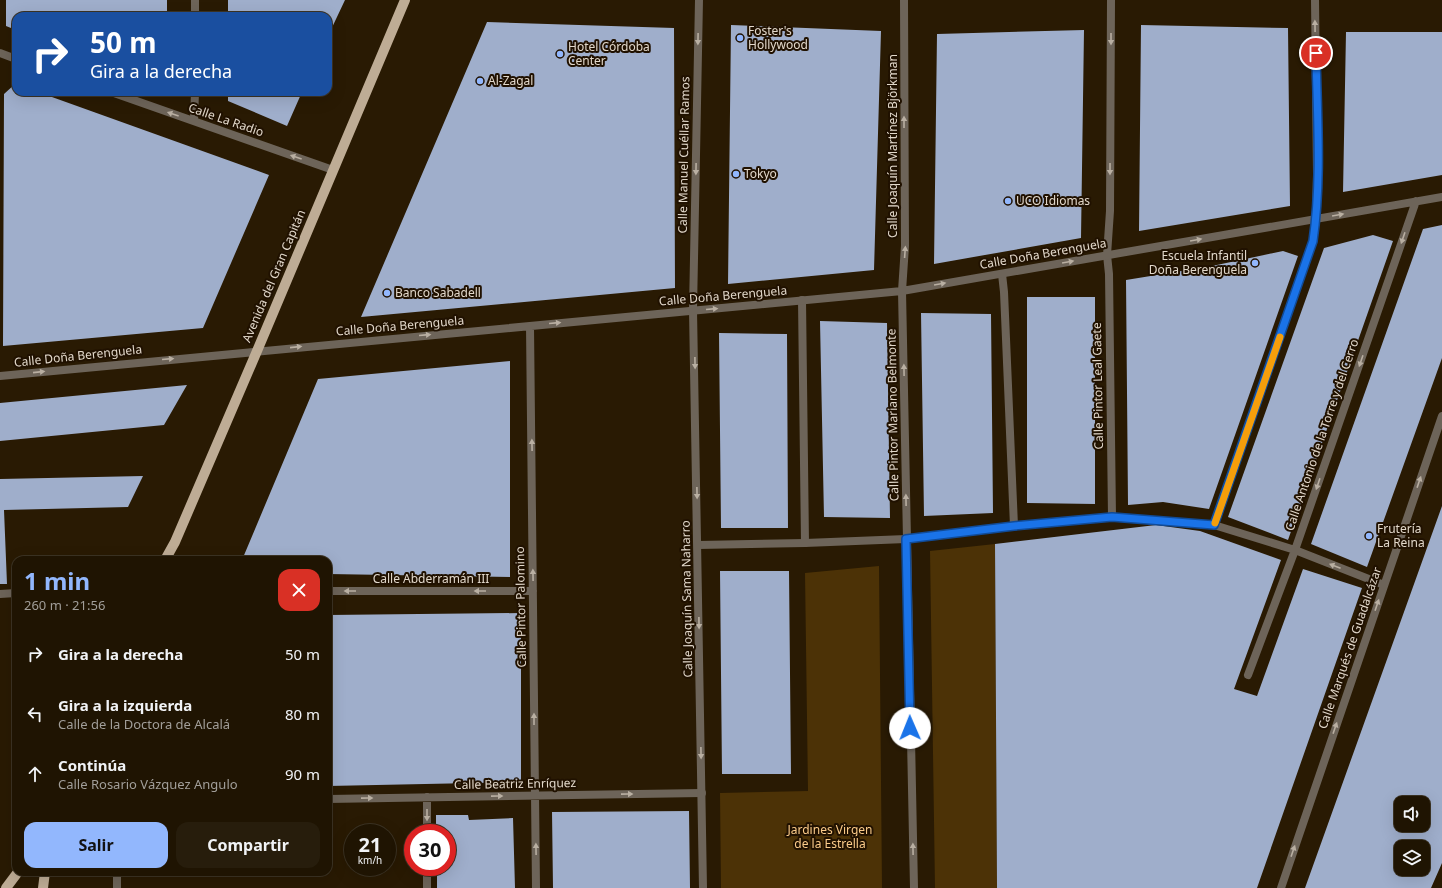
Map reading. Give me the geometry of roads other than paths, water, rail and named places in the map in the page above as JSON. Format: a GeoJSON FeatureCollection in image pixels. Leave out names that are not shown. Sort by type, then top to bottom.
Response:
{"type":"FeatureCollection","features":[{"type":"Feature","properties":{"kind":"main road","name":"Avenida del Gran Capitán"},"geometry":{"type":"LineString","coordinates":[[167,556],[175,542],[257,351],[405,0]]}},
{"type":"Feature","properties":{"kind":"main road"},"geometry":{"type":"LineString","coordinates":[[6,888],[15,876]]}},
{"type":"Feature","properties":{"kind":"main road"},"geometry":{"type":"LineString","coordinates":[[43,888],[44,876]]}},
{"type":"Feature","properties":{"kind":"street"},"geometry":{"type":"LineString","coordinates":[[195,0],[195,12]]}},
{"type":"Feature","properties":{"kind":"street","name":"Calle Manuel Cuéllar Ramos"},"geometry":{"type":"LineString","coordinates":[[693,310],[699,0]]}},
{"type":"Feature","properties":{"kind":"street","name":"Calle Joaquín Martínez Björkman"},"geometry":{"type":"LineString","coordinates":[[902,291],[905,246],[904,0]]}},
{"type":"Feature","properties":{"kind":"street","name":"Calle Pintor Leal Gaete"},"geometry":{"type":"LineString","coordinates":[[1111,0],[1110,211],[1107,255],[1109,274],[1112,517]]}},
{"type":"Feature","properties":{"kind":"street"},"geometry":{"type":"LineString","coordinates":[[1214,525],[1313,241],[1316,219],[1317,174],[1315,0]]}},
{"type":"Feature","properties":{"kind":"street"},"geometry":{"type":"LineString","coordinates":[[0,53],[12,58]]}},
{"type":"Feature","properties":{"kind":"street","name":"Calle La Radio"},"geometry":{"type":"LineString","coordinates":[[122,96],[333,170]]}},
{"type":"Feature","properties":{"kind":"street"},"geometry":{"type":"LineString","coordinates":[[194,96],[194,121]]}},
{"type":"Feature","properties":{"kind":"street","name":"Calle Doña Berenguela"},"geometry":{"type":"LineString","coordinates":[[0,376],[902,291],[1442,197]]}},
{"type":"Feature","properties":{"kind":"street","name":"Calle Antonio de la Torre y del Cerro"},"geometry":{"type":"LineString","coordinates":[[1248,675],[1295,550],[1416,201]]}},
{"type":"Feature","properties":{"kind":"street"},"geometry":{"type":"LineString","coordinates":[[1002,274],[1014,526]]}},
{"type":"Feature","properties":{"kind":"street","name":"Calle Pintor Mariano Belmonte"},"geometry":{"type":"LineString","coordinates":[[902,291],[914,888]]}},
{"type":"Feature","properties":{"kind":"street"},"geometry":{"type":"LineString","coordinates":[[802,300],[804,544]]}},
{"type":"Feature","properties":{"kind":"street","name":"Calle Joaquín Sama Naharro"},"geometry":{"type":"LineString","coordinates":[[693,310],[703,888]]}},
{"type":"Feature","properties":{"kind":"street","name":"Calle Pintor Palomino"},"geometry":{"type":"LineString","coordinates":[[530,326],[536,888]]}},
{"type":"Feature","properties":{"kind":"street","name":"Calle Marqués de Guadalcázar"},"geometry":{"type":"LineString","coordinates":[[1280,888],[1442,416]]}},
{"type":"Feature","properties":{"kind":"street"},"geometry":{"type":"LineString","coordinates":[[698,545],[804,544],[906,539],[1014,526],[1112,517],[1214,525],[1295,550],[1384,585]]}},
{"type":"Feature","properties":{"kind":"street","name":"Calle Abderramán III"},"geometry":{"type":"LineString","coordinates":[[332,591],[533,591]]}},
{"type":"Feature","properties":{"kind":"street"},"geometry":{"type":"LineString","coordinates":[[0,594],[12,593]]}},
{"type":"Feature","properties":{"kind":"street","name":"Calle Beatriz Enríquez"},"geometry":{"type":"LineString","coordinates":[[332,799],[702,793]]}},
{"type":"Feature","properties":{"kind":"street"},"geometry":{"type":"LineString","coordinates":[[427,797],[427,824]]}},
{"type":"Feature","properties":{"kind":"street"},"geometry":{"type":"LineString","coordinates":[[116,888],[117,876]]}},
{"type":"Feature","properties":{"kind":"street"},"geometry":{"type":"LineString","coordinates":[[427,876],[427,888]]}},
{"type":"Feature","properties":{"kind":"place","name":"Foster's Hollywood"},"geometry":{"type":"Point","coordinates":[740,38]}},
{"type":"Feature","properties":{"kind":"place","name":"Hotel Córdoba Center"},"geometry":{"type":"Point","coordinates":[560,54]}},
{"type":"Feature","properties":{"kind":"place","name":"Al-Zagal"},"geometry":{"type":"Point","coordinates":[480,81]}},
{"type":"Feature","properties":{"kind":"place","name":"Tokyo"},"geometry":{"type":"Point","coordinates":[736,174]}},
{"type":"Feature","properties":{"kind":"place","name":"UCO Idiomas"},"geometry":{"type":"Point","coordinates":[1008,201]}},
{"type":"Feature","properties":{"kind":"place","name":"Escuela Infantil Doña Berenguela"},"geometry":{"type":"Point","coordinates":[1255,263]}},
{"type":"Feature","properties":{"kind":"place","name":"Banco Sabadell"},"geometry":{"type":"Point","coordinates":[387,293]}},
{"type":"Feature","properties":{"kind":"place","name":"Frutería La Reina"},"geometry":{"type":"Point","coordinates":[1369,536]}},
{"type":"Feature","properties":{"kind":"park label","name":"Jardines Virgen de la Estrella"},"geometry":{"type":"Point","coordinates":[830,837]}}]}
